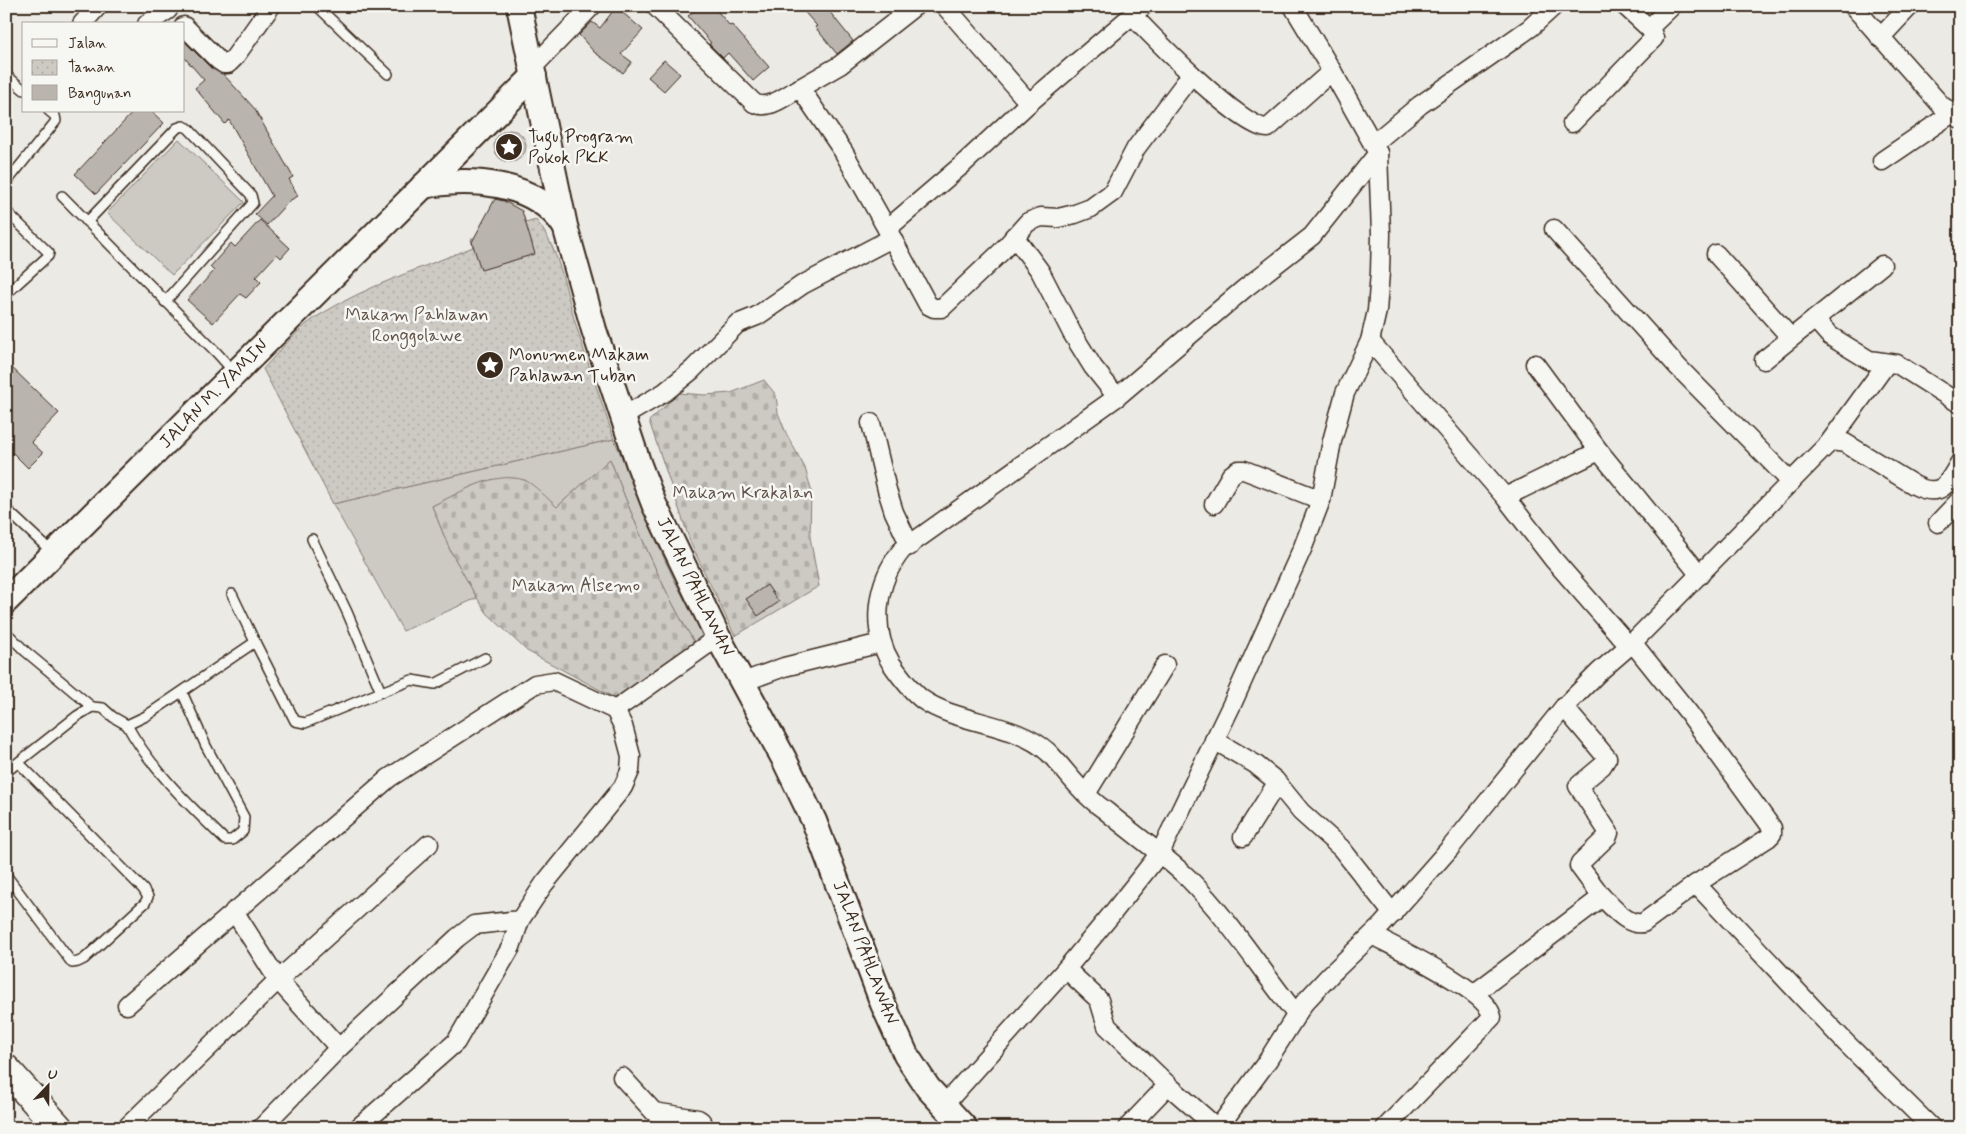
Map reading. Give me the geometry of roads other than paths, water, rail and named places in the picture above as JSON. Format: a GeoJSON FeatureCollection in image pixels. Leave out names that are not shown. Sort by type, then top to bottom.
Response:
{"type":"FeatureCollection","features":[{"type":"Feature","properties":{"kind":"highway"},"geometry":{"type":"LineString","coordinates":[[6,1070],[59,1128]]}},
{"type":"Feature","properties":{"kind":"main road","name":"JALAN PAHLAWAN"},"geometry":{"type":"LineString","coordinates":[[519,6],[565,226],[594,330],[654,504],[718,637],[784,759],[814,821],[898,1039],[916,1070],[943,1106],[965,1128]]}},
{"type":"Feature","properties":{"kind":"main road","name":"JALAN M. YAMIN"},"geometry":{"type":"LineString","coordinates":[[6,601],[423,186],[533,72]]}},
{"type":"Feature","properties":{"kind":"main road"},"geometry":{"type":"LineString","coordinates":[[423,186],[465,183],[498,186],[516,190],[543,202],[565,226]]}},
{"type":"Feature","properties":{"kind":"street"},"geometry":{"type":"LineString","coordinates":[[84,22],[98,6]]}},
{"type":"Feature","properties":{"kind":"street"},"geometry":{"type":"LineString","coordinates":[[185,27],[218,60],[228,64],[271,6]]}},
{"type":"Feature","properties":{"kind":"street"},"geometry":{"type":"LineString","coordinates":[[533,72],[592,6]]}},
{"type":"Feature","properties":{"kind":"street"},"geometry":{"type":"LineString","coordinates":[[655,6],[754,103],[760,106],[767,106],[840,64],[915,6]]}},
{"type":"Feature","properties":{"kind":"street"},"geometry":{"type":"LineString","coordinates":[[945,6],[1029,103]]}},
{"type":"Feature","properties":{"kind":"street"},"geometry":{"type":"LineString","coordinates":[[943,1106],[1066,969],[1112,915],[1160,853],[1303,547],[1321,500],[1332,441],[1346,393],[1370,342],[1377,311],[1381,234],[1375,148],[1293,6]]}},
{"type":"Feature","properties":{"kind":"street"},"geometry":{"type":"LineString","coordinates":[[1296,1014],[1216,910],[1188,879],[1160,853],[1086,794],[1048,752],[1034,742],[986,723],[939,708],[924,700],[913,691],[892,663],[881,643],[878,609],[885,583],[896,558],[902,550],[1117,397],[1244,289],[1312,236],[1375,148],[1420,105],[1530,28],[1554,6]]}},
{"type":"Feature","properties":{"kind":"street"},"geometry":{"type":"LineString","coordinates":[[1572,124],[1652,42],[1654,34],[1625,6]]}},
{"type":"Feature","properties":{"kind":"street"},"geometry":{"type":"LineString","coordinates":[[1649,28],[1672,6]]}},
{"type":"Feature","properties":{"kind":"street"},"geometry":{"type":"LineString","coordinates":[[1853,6],[1880,38],[1956,117],[1882,161]]}},
{"type":"Feature","properties":{"kind":"street"},"geometry":{"type":"LineString","coordinates":[[1880,38],[1910,6]]}},
{"type":"Feature","properties":{"kind":"street"},"geometry":{"type":"LineString","coordinates":[[149,22],[166,8],[180,22]]}},
{"type":"Feature","properties":{"kind":"street"},"geometry":{"type":"LineString","coordinates":[[624,416],[666,392],[692,370],[737,324],[757,316],[802,285],[889,233],[1029,103],[1138,11],[1164,50],[1191,75],[1248,120],[1265,128],[1268,128],[1332,71]]}},
{"type":"Feature","properties":{"kind":"street"},"geometry":{"type":"LineString","coordinates":[[800,88],[843,151],[928,305],[938,309],[946,305],[1002,252],[1028,222],[1041,217],[1058,218],[1075,214],[1091,208],[1113,192],[1136,148],[1191,75]]}},
{"type":"Feature","properties":{"kind":"street"},"geometry":{"type":"LineString","coordinates":[[1554,229],[1678,366],[1791,482]]}},
{"type":"Feature","properties":{"kind":"street"},"geometry":{"type":"LineString","coordinates":[[1014,236],[1040,271],[1072,333],[1093,367],[1117,397]]}},
{"type":"Feature","properties":{"kind":"street"},"geometry":{"type":"LineString","coordinates":[[1716,254],[1791,338]]}},
{"type":"Feature","properties":{"kind":"street"},"geometry":{"type":"LineString","coordinates":[[1764,360],[1882,265]]}},
{"type":"Feature","properties":{"kind":"street"},"geometry":{"type":"LineString","coordinates":[[1815,319],[1830,336],[1869,360],[1897,364],[1960,404]]}},
{"type":"Feature","properties":{"kind":"street"},"geometry":{"type":"LineString","coordinates":[[1370,342],[1505,496],[1553,559],[1631,644],[1688,712],[1772,828],[1772,834],[1696,884],[1643,923],[1637,924],[1628,921],[1602,896],[1579,866],[1608,833],[1578,786],[1602,766],[1607,758],[1564,707]]}},
{"type":"Feature","properties":{"kind":"street"},"geometry":{"type":"LineString","coordinates":[[1066,969],[1099,1000],[1108,1026],[1168,1085],[1218,1128],[1266,1063],[1296,1014],[1331,974],[1393,914],[1458,840],[1564,707],[1599,672],[1631,644],[1829,443],[1887,363]]}},
{"type":"Feature","properties":{"kind":"street"},"geometry":{"type":"LineString","coordinates":[[1535,364],[1599,452],[1700,575]]}},
{"type":"Feature","properties":{"kind":"street"},"geometry":{"type":"LineString","coordinates":[[871,423],[887,490],[894,512],[910,546]]}},
{"type":"Feature","properties":{"kind":"street"},"geometry":{"type":"LineString","coordinates":[[1829,443],[1837,441],[1845,443],[1914,485],[1926,490],[1936,491],[1944,487],[1960,462]]}},
{"type":"Feature","properties":{"kind":"street"},"geometry":{"type":"LineString","coordinates":[[1505,496],[1599,452]]}},
{"type":"Feature","properties":{"kind":"street"},"geometry":{"type":"LineString","coordinates":[[1214,504],[1231,476],[1235,471],[1240,470],[1321,500]]}},
{"type":"Feature","properties":{"kind":"street"},"geometry":{"type":"LineString","coordinates":[[1938,523],[1960,500]]}},
{"type":"Feature","properties":{"kind":"street"},"geometry":{"type":"LineString","coordinates":[[615,710],[718,637]]}},
{"type":"Feature","properties":{"kind":"street"},"geometry":{"type":"LineString","coordinates":[[743,682],[784,667],[881,643]]}},
{"type":"Feature","properties":{"kind":"street"},"geometry":{"type":"LineString","coordinates":[[1086,794],[1165,665]]}},
{"type":"Feature","properties":{"kind":"street"},"geometry":{"type":"LineString","coordinates":[[127,1005],[388,778],[535,684],[554,681],[615,710],[623,726],[631,756],[630,771],[623,787],[544,884],[520,920],[511,947],[456,1042],[358,1128]]}},
{"type":"Feature","properties":{"kind":"street"},"geometry":{"type":"LineString","coordinates":[[1214,740],[1255,764],[1277,783],[1301,812],[1342,848],[1393,914]]}},
{"type":"Feature","properties":{"kind":"street"},"geometry":{"type":"LineString","coordinates":[[1243,837],[1277,783]]}},
{"type":"Feature","properties":{"kind":"street"},"geometry":{"type":"LineString","coordinates":[[126,1128],[278,980],[429,844]]}},
{"type":"Feature","properties":{"kind":"street"},"geometry":{"type":"LineString","coordinates":[[1696,884],[1845,1042],[1932,1128]]}},
{"type":"Feature","properties":{"kind":"street"},"geometry":{"type":"LineString","coordinates":[[1475,993],[1602,896]]}},
{"type":"Feature","properties":{"kind":"street"},"geometry":{"type":"LineString","coordinates":[[234,911],[278,980],[339,1048]]}},
{"type":"Feature","properties":{"kind":"street"},"geometry":{"type":"LineString","coordinates":[[260,1128],[339,1048],[457,938],[474,926],[520,920]]}},
{"type":"Feature","properties":{"kind":"street"},"geometry":{"type":"LineString","coordinates":[[1372,935],[1409,954],[1475,993],[1491,1010],[1492,1017],[1385,1128]]}},
{"type":"Feature","properties":{"kind":"street"},"geometry":{"type":"LineString","coordinates":[[622,1077],[654,1112],[698,1119],[702,1121],[706,1128]]}},
{"type":"Feature","properties":{"kind":"street"},"geometry":{"type":"LineString","coordinates":[[1127,1128],[1168,1085]]}},
{"type":"Feature","properties":{"kind":"lane"},"geometry":{"type":"LineString","coordinates":[[317,6],[388,74]]}},
{"type":"Feature","properties":{"kind":"lane"},"geometry":{"type":"LineString","coordinates":[[6,75],[22,86]]}},
{"type":"Feature","properties":{"kind":"lane"},"geometry":{"type":"LineString","coordinates":[[6,183],[56,121],[55,116],[50,112]]}},
{"type":"Feature","properties":{"kind":"lane"},"geometry":{"type":"LineString","coordinates":[[88,222],[177,128],[183,126],[188,128],[251,195],[253,203],[166,302]]}},
{"type":"Feature","properties":{"kind":"lane"},"geometry":{"type":"LineString","coordinates":[[62,196],[235,373]]}},
{"type":"Feature","properties":{"kind":"lane"},"geometry":{"type":"LineString","coordinates":[[6,294],[49,253],[8,216]]}},
{"type":"Feature","properties":{"kind":"lane"},"geometry":{"type":"LineString","coordinates":[[6,509],[54,554]]}},
{"type":"Feature","properties":{"kind":"lane"},"geometry":{"type":"LineString","coordinates":[[312,539],[347,612],[381,692]]}},
{"type":"Feature","properties":{"kind":"lane"},"geometry":{"type":"LineString","coordinates":[[232,594],[295,721],[299,723],[305,723],[412,680],[435,684],[485,658]]}},
{"type":"Feature","properties":{"kind":"lane"},"geometry":{"type":"LineString","coordinates":[[6,632],[24,651],[92,707],[103,708],[113,717],[127,725],[140,748],[170,784],[225,840],[232,840],[243,831],[244,817],[206,746],[182,692]]}},
{"type":"Feature","properties":{"kind":"lane"},"geometry":{"type":"LineString","coordinates":[[127,725],[146,716],[255,642]]}},
{"type":"Feature","properties":{"kind":"lane"},"geometry":{"type":"LineString","coordinates":[[6,772],[77,716],[92,707]]}},
{"type":"Feature","properties":{"kind":"lane"},"geometry":{"type":"LineString","coordinates":[[6,876],[72,962],[84,959],[145,903],[148,897],[143,889],[92,835],[19,763]]}},
{"type":"Feature","properties":{"kind":"place","name":"Tugu Program Pokok PKK"},"geometry":{"type":"Point","coordinates":[509,147]}},
{"type":"Feature","properties":{"kind":"place","name":"Monumen Makam Pahlawan Tuban"},"geometry":{"type":"Point","coordinates":[490,365]}},
{"type":"Feature","properties":{"kind":"park label","name":"Makam Pahlawan Ronggolawe"},"geometry":{"type":"Point","coordinates":[417,325]}},
{"type":"Feature","properties":{"kind":"park label","name":"Makam Krakalan"},"geometry":{"type":"Point","coordinates":[743,493]}},
{"type":"Feature","properties":{"kind":"park label","name":"Makam Alsemo"},"geometry":{"type":"Point","coordinates":[576,586]}}]}
